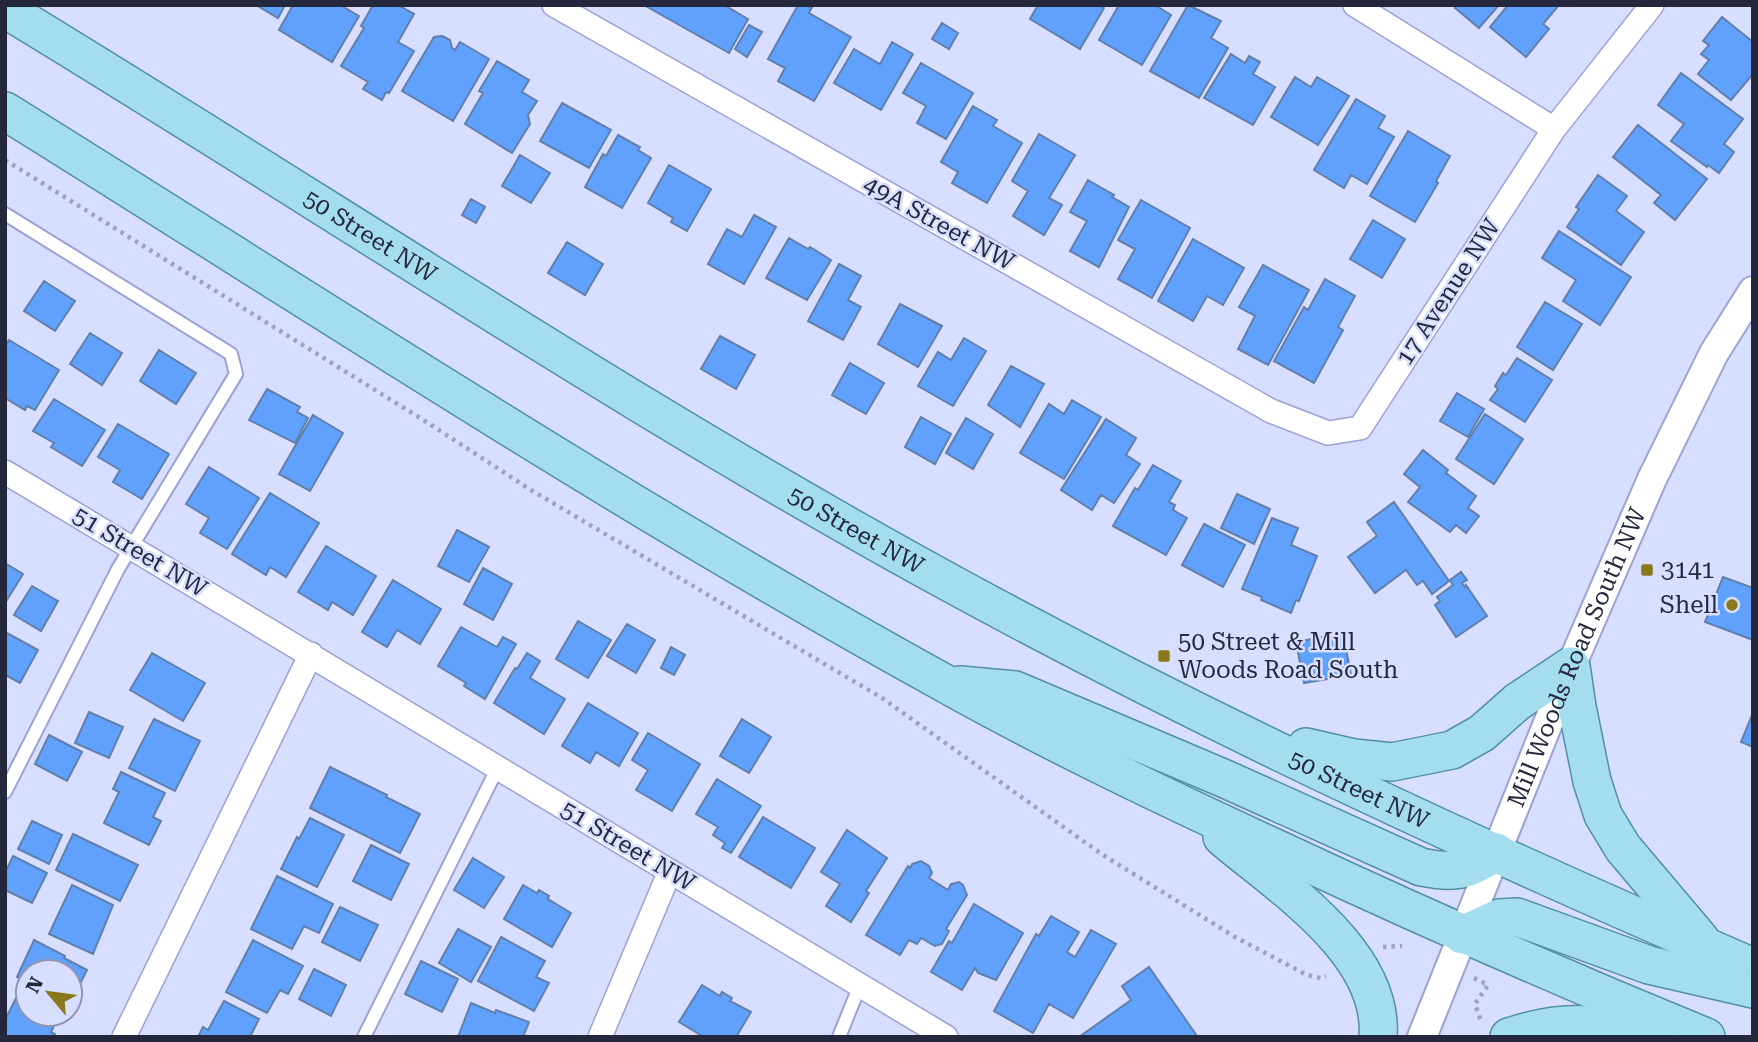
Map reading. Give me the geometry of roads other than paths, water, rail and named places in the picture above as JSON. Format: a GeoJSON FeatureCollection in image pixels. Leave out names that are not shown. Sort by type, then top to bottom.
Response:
{"type":"FeatureCollection","features":[{"type":"Feature","properties":{"kind":"main road","name":"50 Street NW"},"geometry":{"type":"LineString","coordinates":[[5,9],[486,310],[807,502],[966,592],[1237,731],[1496,852],[1753,967]]}},
{"type":"Feature","properties":{"kind":"main road"},"geometry":{"type":"LineString","coordinates":[[5,111],[696,542],[945,684],[1186,807],[1462,935],[1706,1037]]}},
{"type":"Feature","properties":{"kind":"main road"},"geometry":{"type":"LineString","coordinates":[[1237,731],[1354,758],[1392,762],[1430,756],[1452,750],[1482,733],[1517,702],[1572,666],[1592,781],[1603,815],[1623,848],[1707,947]]}},
{"type":"Feature","properties":{"kind":"main road"},"geometry":{"type":"LineString","coordinates":[[945,684],[1014,690],[1223,778],[1421,867],[1438,870],[1466,869],[1474,867],[1496,852]]}},
{"type":"Feature","properties":{"kind":"main road"},"geometry":{"type":"LineString","coordinates":[[1186,807],[1264,873],[1302,901],[1340,941],[1354,958],[1372,995],[1379,1029],[1378,1037]]}},
{"type":"Feature","properties":{"kind":"main road"},"geometry":{"type":"LineString","coordinates":[[1462,935],[1499,918],[1517,917],[1649,965],[1753,989]]}},
{"type":"Feature","properties":{"kind":"main road"},"geometry":{"type":"LineString","coordinates":[[1496,1033],[1578,1023],[1631,1030],[1656,1037]]}},
{"type":"Feature","properties":{"kind":"street","name":"49A Street NW"},"geometry":{"type":"LineString","coordinates":[[554,5],[1271,411],[1328,433]]}},
{"type":"Feature","properties":{"kind":"street"},"geometry":{"type":"LineString","coordinates":[[1354,5],[1554,129]]}},
{"type":"Feature","properties":{"kind":"street","name":"17 Avenue NW"},"geometry":{"type":"LineString","coordinates":[[1328,433],[1360,428],[1554,129],[1652,5]]}},
{"type":"Feature","properties":{"kind":"street","name":"Mill Woods Road South NW"},"geometry":{"type":"LineString","coordinates":[[1422,1037],[1572,666],[1652,479],[1714,353],[1753,291]]}},
{"type":"Feature","properties":{"kind":"street","name":"51 Street NW"},"geometry":{"type":"LineString","coordinates":[[5,472],[946,1037]]}},
{"type":"Feature","properties":{"kind":"street"},"geometry":{"type":"LineString","coordinates":[[124,1037],[311,654]]}},
{"type":"Feature","properties":{"kind":"street"},"geometry":{"type":"LineString","coordinates":[[600,1037],[670,871]]}},
{"type":"Feature","properties":{"kind":"lane"},"geometry":{"type":"LineString","coordinates":[[5,214],[231,354],[236,374],[131,547],[5,792]]}},
{"type":"Feature","properties":{"kind":"lane"},"geometry":{"type":"LineString","coordinates":[[364,1037],[498,767]]}},
{"type":"Feature","properties":{"kind":"lane"},"geometry":{"type":"LineString","coordinates":[[839,1037],[860,985]]}},
{"type":"Feature","properties":{"kind":"place","name":"3141"},"geometry":{"type":"Point","coordinates":[1647,570]}},
{"type":"Feature","properties":{"kind":"place","name":"Shell"},"geometry":{"type":"Point","coordinates":[1732,605]}},
{"type":"Feature","properties":{"kind":"place","name":"50 Street & Mill Woods Road South"},"geometry":{"type":"Point","coordinates":[1164,656]}}]}
